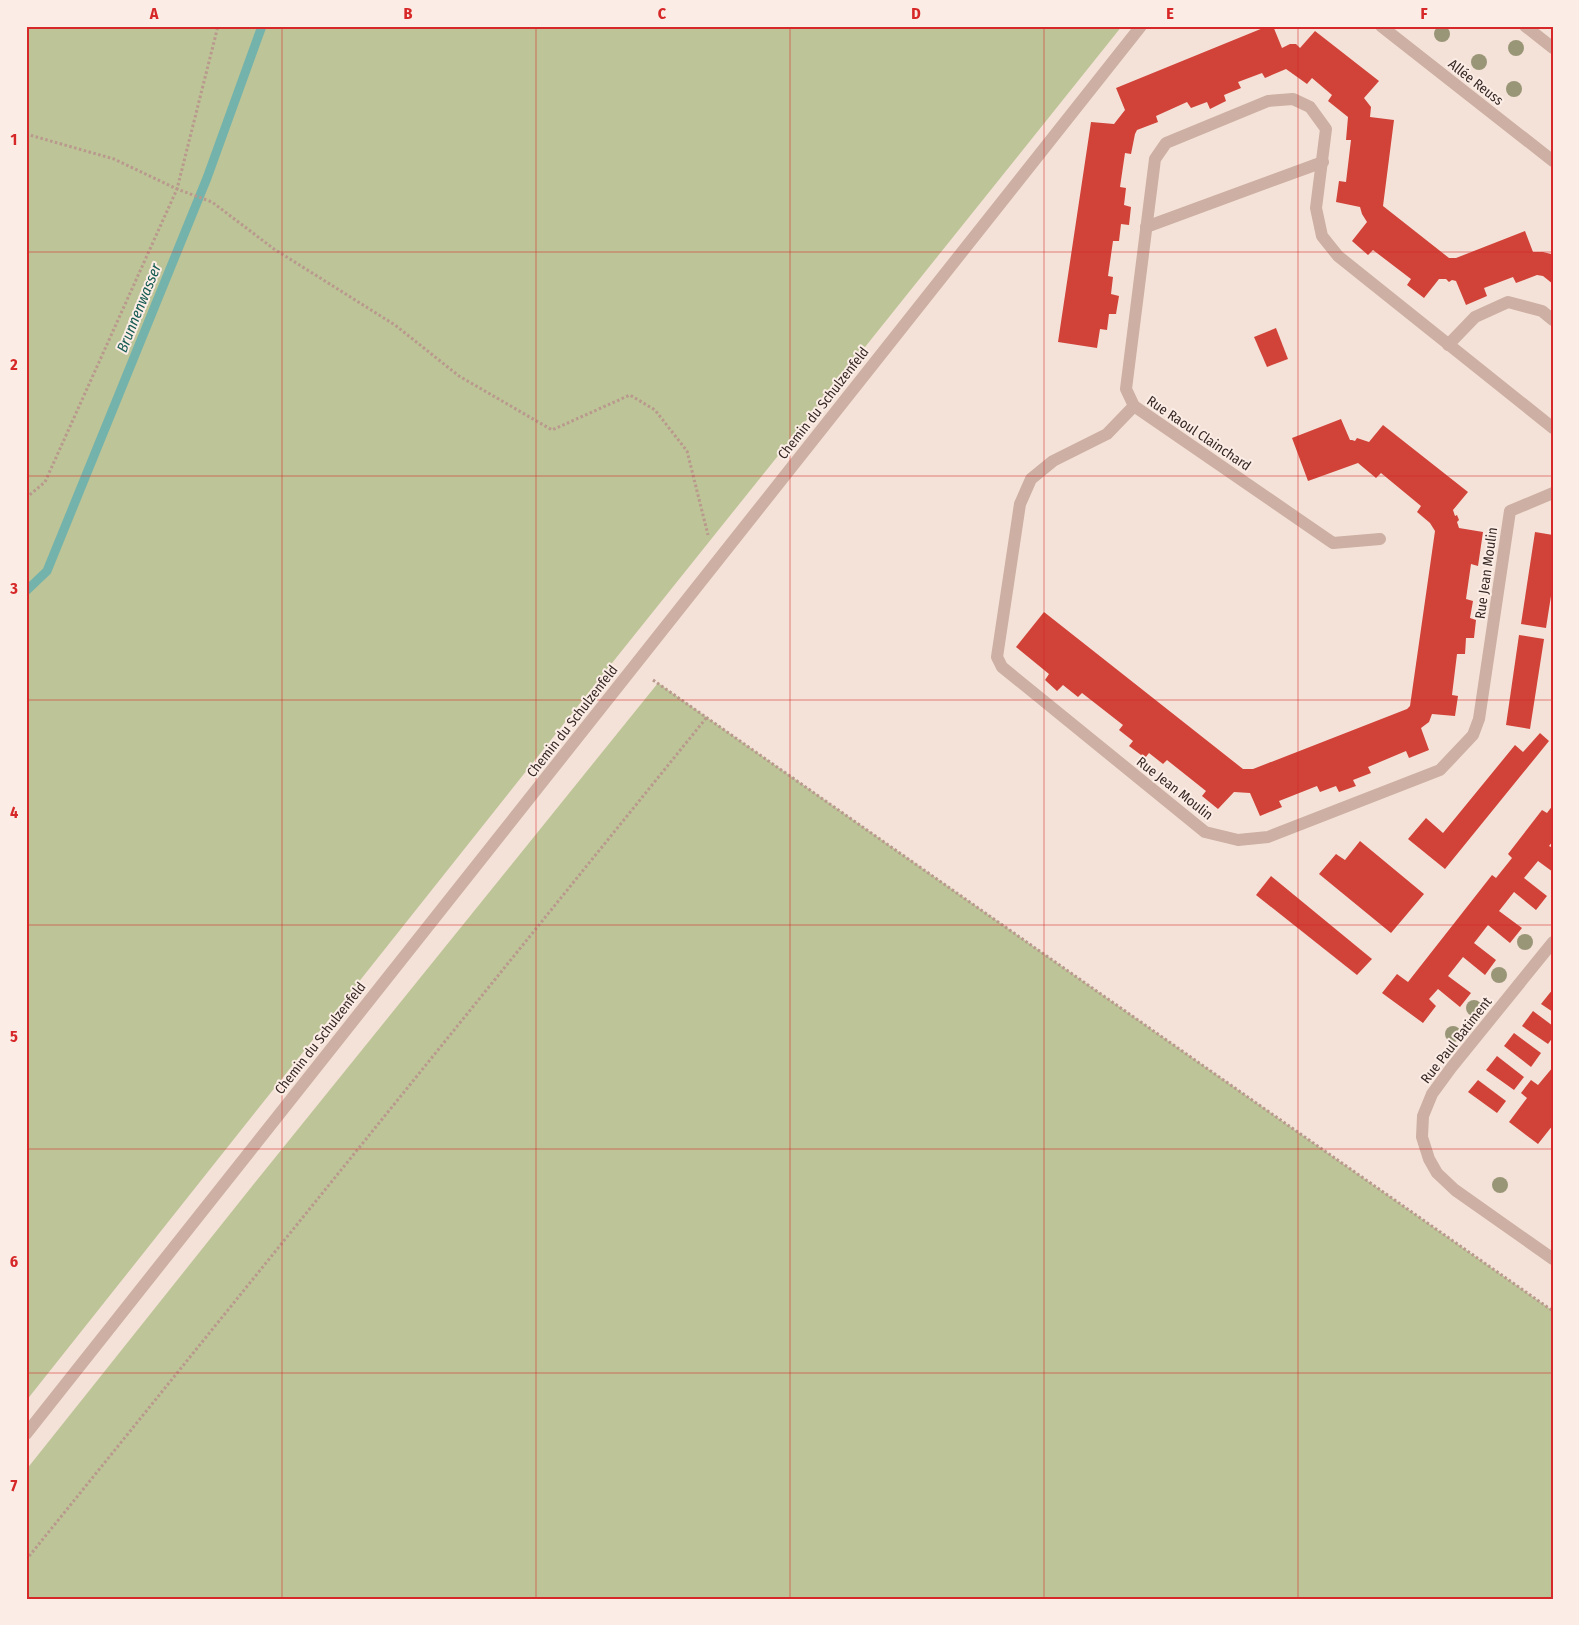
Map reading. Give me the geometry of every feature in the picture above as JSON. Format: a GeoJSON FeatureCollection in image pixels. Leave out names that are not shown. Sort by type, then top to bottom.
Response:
{"type":"FeatureCollection","features":[{"type":"Feature","properties":{"kind":"street","name":"Chemin du Schulzenfeld"},"geometry":{"type":"LineString","coordinates":[[26,1434],[1141,26]]}},
{"type":"Feature","properties":{"kind":"street","name":"Allée Reuss"},"geometry":{"type":"LineString","coordinates":[[1381,26],[1553,161]]}},
{"type":"Feature","properties":{"kind":"street"},"geometry":{"type":"LineString","coordinates":[[1525,26],[1553,48]]}},
{"type":"Feature","properties":{"kind":"street","name":"Rue Raoul Clainchard"},"geometry":{"type":"LineString","coordinates":[[1380,539],[1333,543],[1134,406],[1126,389],[1155,158],[1166,143],[1268,101],[1293,100],[1310,107],[1326,129],[1316,208],[1322,236],[1338,256],[1553,428]]}},
{"type":"Feature","properties":{"kind":"street"},"geometry":{"type":"LineString","coordinates":[[1146,227],[1323,162]]}},
{"type":"Feature","properties":{"kind":"street"},"geometry":{"type":"LineString","coordinates":[[1448,345],[1475,317],[1508,302],[1542,311],[1553,320]]}},
{"type":"Feature","properties":{"kind":"street","name":"Rue Jean Moulin"},"geometry":{"type":"LineString","coordinates":[[1134,406],[1107,434],[1053,460],[1031,479],[1020,504],[997,657],[1002,667],[1205,832],[1238,840],[1268,837],[1440,770],[1473,735],[1479,719],[1510,511],[1553,493]]}},
{"type":"Feature","properties":{"kind":"street","name":"Rue Paul Batiment"},"geometry":{"type":"LineString","coordinates":[[1553,942],[1432,1094],[1423,1116],[1422,1137],[1429,1159],[1437,1173],[1455,1190],[1553,1259]]}},
{"type":"Feature","properties":{"kind":"path"},"geometry":{"type":"LineString","coordinates":[[26,498],[45,482],[177,189],[218,26]]}},
{"type":"Feature","properties":{"kind":"path"},"geometry":{"type":"LineString","coordinates":[[26,134],[114,159],[177,189],[212,202],[274,249],[395,325],[459,376],[552,430],[630,395],[655,410],[687,451],[716,563]]}},
{"type":"Feature","properties":{"kind":"path"},"geometry":{"type":"LineString","coordinates":[[633,668],[707,717],[1553,1311]]}},
{"type":"Feature","properties":{"kind":"path"},"geometry":{"type":"LineString","coordinates":[[26,1560],[707,717]]}},
{"type":"Feature","properties":{"kind":"green space"},"geometry":{"type":"Polygon","coordinates":[[[26,26],[1122,26],[612,663],[26,1401],[26,26]]]}},
{"type":"Feature","properties":{"kind":"green space"},"geometry":{"type":"Polygon","coordinates":[[[658,683],[1553,1311],[1553,1599],[26,1599],[26,1470],[658,683]]]}},
{"type":"Feature","properties":{"kind":"building"},"geometry":{"type":"Polygon","coordinates":[[[1268,26],[1273,26],[1282,48],[1290,44],[1296,44],[1300,48],[1315,31],[1379,81],[1364,98],[1371,107],[1370,117],[1394,120],[1383,206],[1449,258],[1456,258],[1525,231],[1533,252],[1551,254],[1553,252],[1553,284],[1543,276],[1537,275],[1516,283],[1513,277],[1484,288],[1487,296],[1466,305],[1456,281],[1452,280],[1449,282],[1446,279],[1439,279],[1424,298],[1407,285],[1411,279],[1373,250],[1368,255],[1352,241],[1367,222],[1360,207],[1336,202],[1339,181],[1346,182],[1351,140],[1346,140],[1348,117],[1328,101],[1332,95],[1312,78],[1307,84],[1286,69],[1265,78],[1262,73],[1238,82],[1241,88],[1224,95],[1226,101],[1210,109],[1207,102],[1191,108],[1187,102],[1156,116],[1158,122],[1137,130],[1131,154],[1125,153],[1120,187],[1126,188],[1124,205],[1131,207],[1129,225],[1121,224],[1119,241],[1113,241],[1108,276],[1113,277],[1111,294],[1119,296],[1116,314],[1109,314],[1107,330],[1100,329],[1097,348],[1058,342],[1091,122],[1114,124],[1125,110],[1116,88],[1268,26]]]}},
{"type":"Feature","properties":{"kind":"building"},"geometry":{"type":"Polygon","coordinates":[[[1276,328],[1288,359],[1267,367],[1254,337],[1276,328]]]}},
{"type":"Feature","properties":{"kind":"building"},"geometry":{"type":"Polygon","coordinates":[[[1341,419],[1350,440],[1355,441],[1357,438],[1369,442],[1383,425],[1468,492],[1453,510],[1459,520],[1457,522],[1459,528],[1483,532],[1478,566],[1471,564],[1466,599],[1473,601],[1470,618],[1476,620],[1474,638],[1466,638],[1465,654],[1457,654],[1452,695],[1458,696],[1455,716],[1432,714],[1429,722],[1421,728],[1429,750],[1409,758],[1406,751],[1368,767],[1371,773],[1353,780],[1356,786],[1339,792],[1336,786],[1320,792],[1317,786],[1279,801],[1282,807],[1260,816],[1250,793],[1234,792],[1218,809],[1202,796],[1206,791],[1167,760],[1163,764],[1149,753],[1145,758],[1129,746],[1133,741],[1119,730],[1123,725],[1082,693],[1078,697],[1063,685],[1057,691],[1045,680],[1049,674],[1016,647],[1044,612],[1243,769],[1253,769],[1407,709],[1410,706],[1435,531],[1430,523],[1417,512],[1421,506],[1381,473],[1376,478],[1358,463],[1308,481],[1292,438],[1341,419]]]}},
{"type":"Feature","properties":{"kind":"building"},"geometry":{"type":"Polygon","coordinates":[[[1535,532],[1553,535],[1553,583],[1546,628],[1521,624],[1535,532]]]}},
{"type":"Feature","properties":{"kind":"building"},"geometry":{"type":"Polygon","coordinates":[[[1519,635],[1544,639],[1530,729],[1506,725],[1519,635]]]}},
{"type":"Feature","properties":{"kind":"building"},"geometry":{"type":"Polygon","coordinates":[[[1540,733],[1549,741],[1445,869],[1408,839],[1426,818],[1443,833],[1515,745],[1523,752],[1540,733]]]}},
{"type":"Feature","properties":{"kind":"building"},"geometry":{"type":"Polygon","coordinates":[[[1553,805],[1553,841],[1549,846],[1553,848],[1553,872],[1538,861],[1524,878],[1547,896],[1536,910],[1514,892],[1499,911],[1522,928],[1510,943],[1488,925],[1474,943],[1496,960],[1485,975],[1463,957],[1448,976],[1471,993],[1460,1007],[1438,989],[1429,999],[1436,1006],[1423,1023],[1382,993],[1397,974],[1408,982],[1492,875],[1496,878],[1512,858],[1508,854],[1542,810],[1547,813],[1553,805]]]}},
{"type":"Feature","properties":{"kind":"building"},"geometry":{"type":"Polygon","coordinates":[[[1360,841],[1424,894],[1391,933],[1319,874],[1336,854],[1345,860],[1360,841]]]}},
{"type":"Feature","properties":{"kind":"building"},"geometry":{"type":"Polygon","coordinates":[[[1271,876],[1372,959],[1357,975],[1256,895],[1271,876]]]}},
{"type":"Feature","properties":{"kind":"building"},"geometry":{"type":"Polygon","coordinates":[[[1553,989],[1553,1012],[1541,1004],[1553,989]]]}},
{"type":"Feature","properties":{"kind":"building"},"geometry":{"type":"Polygon","coordinates":[[[1533,1011],[1553,1026],[1553,1037],[1548,1044],[1522,1026],[1533,1011]]]}},
{"type":"Feature","properties":{"kind":"building"},"geometry":{"type":"Polygon","coordinates":[[[1514,1033],[1541,1053],[1531,1067],[1504,1046],[1514,1033]]]}},
{"type":"Feature","properties":{"kind":"building"},"geometry":{"type":"Polygon","coordinates":[[[1497,1056],[1524,1077],[1514,1090],[1486,1070],[1497,1056]]]}},
{"type":"Feature","properties":{"kind":"building"},"geometry":{"type":"Polygon","coordinates":[[[1553,1067],[1553,1125],[1538,1144],[1509,1122],[1527,1098],[1521,1093],[1531,1080],[1538,1085],[1553,1067]]]}},
{"type":"Feature","properties":{"kind":"building"},"geometry":{"type":"Polygon","coordinates":[[[1478,1080],[1506,1101],[1497,1113],[1468,1092],[1478,1080]]]}},
{"type":"Feature","properties":{"kind":"waterway","name":"Brunnenwasser"},"geometry":{"type":"LineString","coordinates":[[26,591],[47,571],[207,178],[262,26]]}}]}
